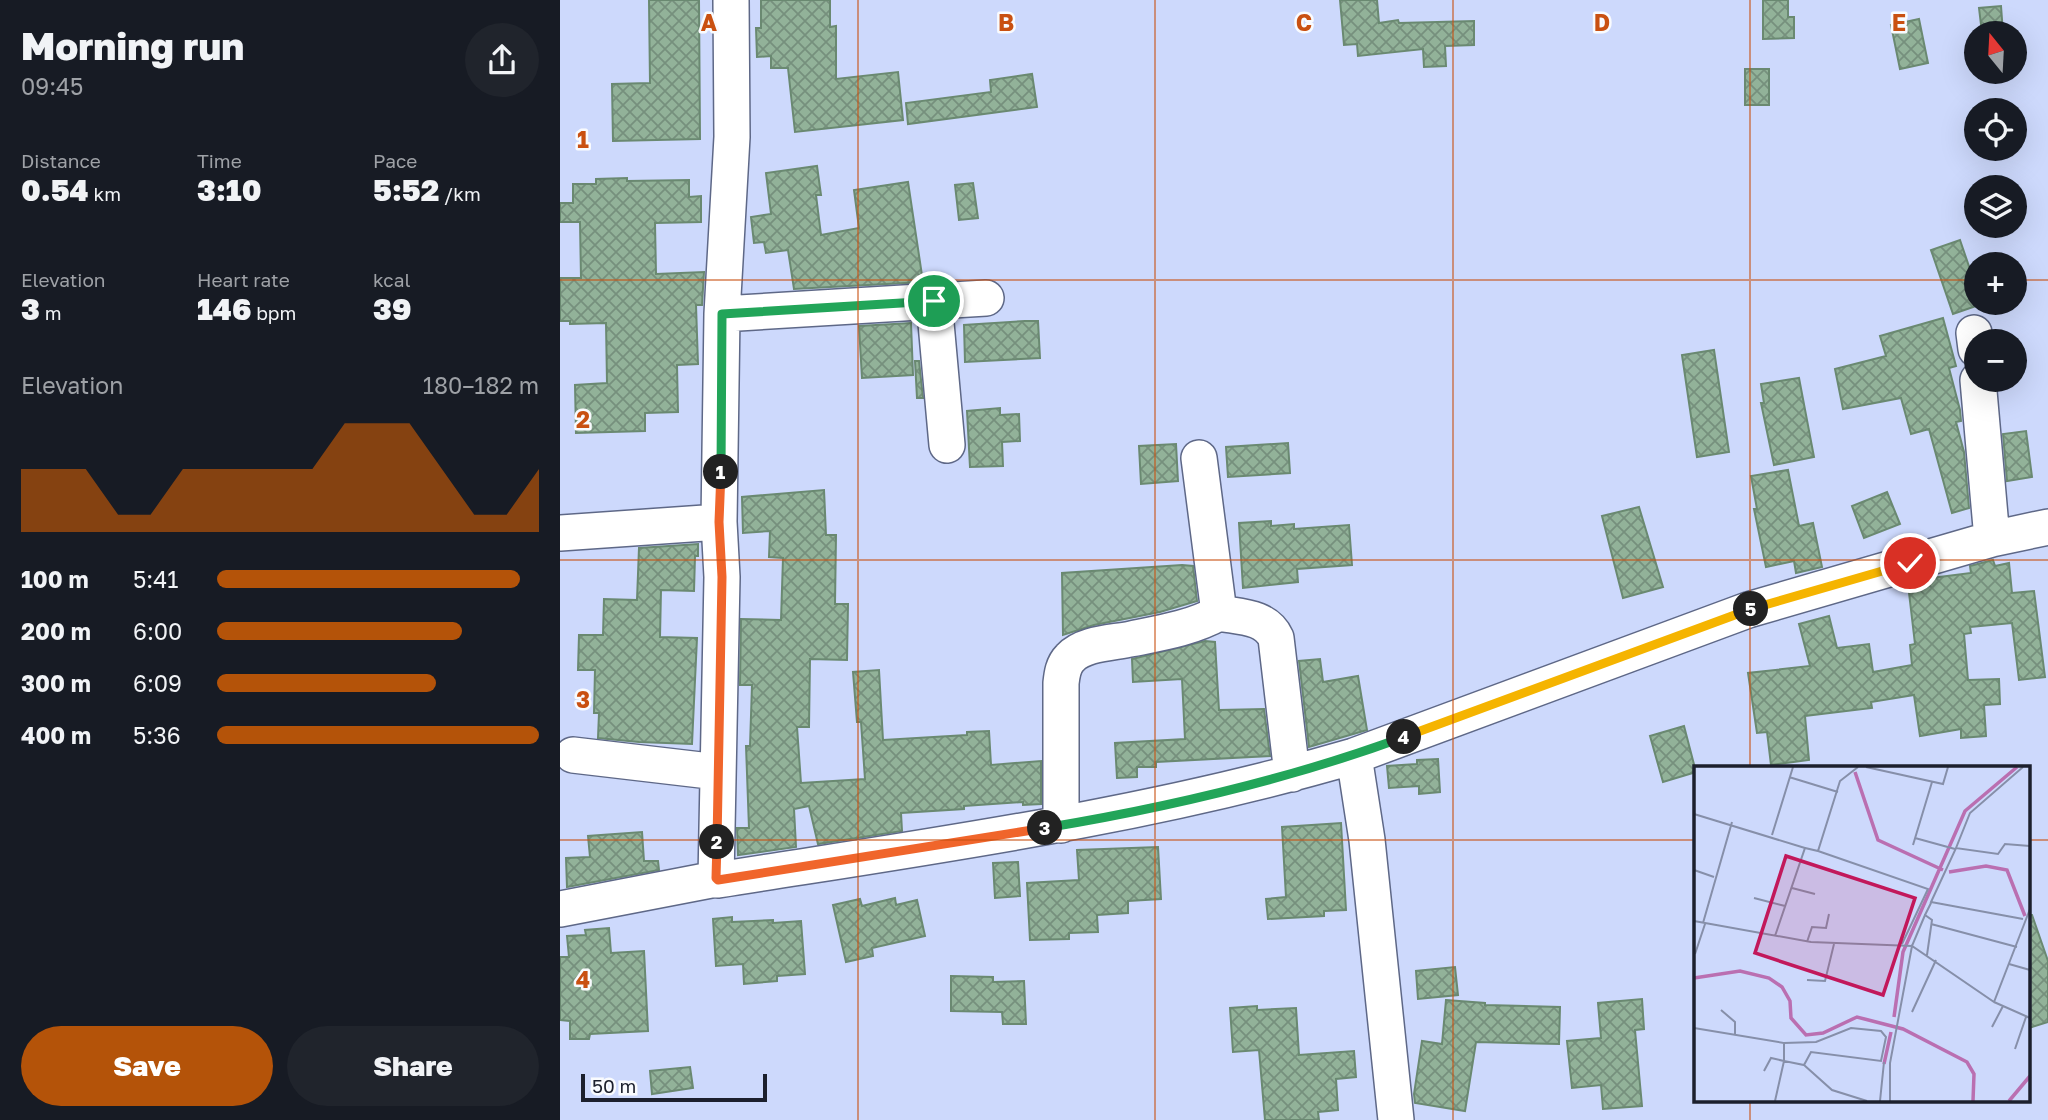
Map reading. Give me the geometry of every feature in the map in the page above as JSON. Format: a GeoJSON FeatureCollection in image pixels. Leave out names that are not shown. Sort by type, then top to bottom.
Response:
{"type":"FeatureCollection","features":[{"type":"Feature","properties":{"kind":"street"},"geometry":{"type":"LineString","coordinates":[[716,878],[722,577],[719,522],[722,314],[732,136],[731,0]]}},
{"type":"Feature","properties":{"kind":"street"},"geometry":{"type":"LineString","coordinates":[[722,314],[986,298]]}},
{"type":"Feature","properties":{"kind":"street"},"geometry":{"type":"LineString","coordinates":[[934,301],[947,445]]}},
{"type":"Feature","properties":{"kind":"street"},"geometry":{"type":"LineString","coordinates":[[1979,392],[1992,539]]}},
{"type":"Feature","properties":{"kind":"street"},"geometry":{"type":"LineString","coordinates":[[1199,458],[1219,613]]}},
{"type":"Feature","properties":{"kind":"street"},"geometry":{"type":"LineString","coordinates":[[560,533],[719,522]]}},
{"type":"Feature","properties":{"kind":"street"},"geometry":{"type":"LineString","coordinates":[[560,909],[716,878],[718,880],[1113,816],[1292,774],[1354,756],[1748,610],[1992,539],[2048,527]]}},
{"type":"Feature","properties":{"kind":"street"},"geometry":{"type":"LineString","coordinates":[[1061,825],[1061,683],[1063,669],[1069,658],[1089,646],[1203,622],[1219,613],[1263,622],[1276,638],[1292,774]]}},
{"type":"Feature","properties":{"kind":"street"},"geometry":{"type":"LineString","coordinates":[[573,755],[718,772]]}},
{"type":"Feature","properties":{"kind":"street"},"geometry":{"type":"LineString","coordinates":[[1354,756],[1367,840],[1396,1120]]}},
{"type":"Feature","properties":{"kind":"building"},"geometry":{"type":"Polygon","coordinates":[[[649,0],[699,0],[700,139],[613,141],[612,84],[650,83],[649,0]]]}},
{"type":"Feature","properties":{"kind":"building"},"geometry":{"type":"Polygon","coordinates":[[[761,0],[830,0],[830,27],[836,26],[836,79],[898,72],[903,120],[795,132],[788,68],[771,68],[771,56],[757,57],[756,28],[761,28],[761,0]]]}},
{"type":"Feature","properties":{"kind":"building"},"geometry":{"type":"Polygon","coordinates":[[[1340,0],[1377,0],[1379,23],[1398,20],[1399,23],[1474,21],[1474,45],[1445,46],[1446,66],[1424,67],[1423,49],[1358,56],[1357,44],[1344,45],[1340,0]]]}},
{"type":"Feature","properties":{"kind":"building"},"geometry":{"type":"Polygon","coordinates":[[[1763,0],[1788,0],[1788,17],[1794,17],[1794,38],[1763,39],[1763,0]]]}},
{"type":"Feature","properties":{"kind":"building"},"geometry":{"type":"Polygon","coordinates":[[[2001,6],[2002,21],[1981,21],[1979,8],[2001,6]]]}},
{"type":"Feature","properties":{"kind":"building"},"geometry":{"type":"Polygon","coordinates":[[[1919,19],[1928,63],[1900,69],[1891,25],[1919,19]]]}},
{"type":"Feature","properties":{"kind":"building"},"geometry":{"type":"Polygon","coordinates":[[[1745,69],[1769,69],[1769,105],[1745,105],[1745,69]]]}},
{"type":"Feature","properties":{"kind":"building"},"geometry":{"type":"Polygon","coordinates":[[[1032,74],[1037,107],[908,124],[906,103],[991,92],[990,80],[1032,74]]]}},
{"type":"Feature","properties":{"kind":"building"},"geometry":{"type":"Polygon","coordinates":[[[817,166],[821,195],[816,195],[821,235],[859,228],[854,190],[908,182],[923,282],[794,289],[788,250],[766,253],[764,242],[754,243],[751,217],[771,214],[766,173],[817,166]]]}},
{"type":"Feature","properties":{"kind":"building"},"geometry":{"type":"Polygon","coordinates":[[[627,178],[627,181],[689,180],[689,197],[701,196],[701,222],[655,223],[656,274],[704,272],[702,305],[696,305],[698,364],[677,365],[678,412],[645,413],[645,431],[576,433],[575,385],[607,383],[606,323],[570,324],[570,321],[560,321],[560,278],[581,278],[580,222],[560,222],[560,203],[573,203],[573,184],[596,184],[596,179],[627,178]]]}},
{"type":"Feature","properties":{"kind":"building"},"geometry":{"type":"Polygon","coordinates":[[[973,183],[978,218],[959,220],[955,185],[973,183]]]}},
{"type":"Feature","properties":{"kind":"building"},"geometry":{"type":"Polygon","coordinates":[[[1960,240],[1964,252],[1964,310],[1953,314],[1931,250],[1960,240]]]}},
{"type":"Feature","properties":{"kind":"building"},"geometry":{"type":"Polygon","coordinates":[[[1943,318],[1956,366],[1949,368],[1960,410],[1961,421],[1956,422],[1964,452],[1969,508],[1952,513],[1929,429],[1911,434],[1901,398],[1843,409],[1835,369],[1886,356],[1880,336],[1943,318]]]}},
{"type":"Feature","properties":{"kind":"building"},"geometry":{"type":"Polygon","coordinates":[[[1038,321],[1040,358],[965,362],[964,325],[1038,321]]]}},
{"type":"Feature","properties":{"kind":"building"},"geometry":{"type":"Polygon","coordinates":[[[911,323],[913,375],[862,378],[859,326],[911,323]]]}},
{"type":"Feature","properties":{"kind":"building"},"geometry":{"type":"Polygon","coordinates":[[[1714,350],[1729,452],[1697,457],[1682,355],[1714,350]]]}},
{"type":"Feature","properties":{"kind":"building"},"geometry":{"type":"Polygon","coordinates":[[[915,361],[919,361],[923,398],[917,398],[915,361]]]}},
{"type":"Feature","properties":{"kind":"building"},"geometry":{"type":"Polygon","coordinates":[[[1799,378],[1814,457],[1774,465],[1761,403],[1764,403],[1761,384],[1799,378]]]}},
{"type":"Feature","properties":{"kind":"building"},"geometry":{"type":"Polygon","coordinates":[[[1000,408],[1000,415],[1019,414],[1020,441],[1002,442],[1003,466],[970,467],[967,411],[1000,408]]]}},
{"type":"Feature","properties":{"kind":"building"},"geometry":{"type":"Polygon","coordinates":[[[2026,431],[2032,477],[2007,481],[2003,434],[2026,431]]]}},
{"type":"Feature","properties":{"kind":"building"},"geometry":{"type":"Polygon","coordinates":[[[1288,443],[1290,473],[1228,477],[1226,447],[1288,443]]]}},
{"type":"Feature","properties":{"kind":"building"},"geometry":{"type":"Polygon","coordinates":[[[1176,444],[1178,481],[1141,484],[1139,446],[1176,444]]]}},
{"type":"Feature","properties":{"kind":"building"},"geometry":{"type":"Polygon","coordinates":[[[1788,470],[1799,526],[1813,523],[1822,567],[1796,573],[1794,561],[1766,567],[1754,509],[1757,509],[1751,476],[1788,470]]]}},
{"type":"Feature","properties":{"kind":"building"},"geometry":{"type":"Polygon","coordinates":[[[824,490],[826,535],[836,535],[835,604],[848,604],[847,660],[810,659],[809,727],[797,727],[801,783],[865,779],[861,722],[857,722],[853,672],[879,670],[883,740],[967,735],[967,732],[989,731],[991,765],[1041,761],[1041,804],[1023,805],[1023,802],[901,813],[902,831],[818,844],[809,806],[794,809],[796,847],[738,855],[737,828],[749,828],[746,746],[750,746],[752,685],[740,685],[741,619],[781,620],[783,558],[769,557],[770,531],[743,533],[742,497],[824,490]]]}},
{"type":"Feature","properties":{"kind":"building"},"geometry":{"type":"Polygon","coordinates":[[[1887,492],[1900,524],[1864,538],[1852,506],[1887,492]]]}},
{"type":"Feature","properties":{"kind":"building"},"geometry":{"type":"Polygon","coordinates":[[[1639,507],[1663,587],[1623,598],[1602,516],[1639,507]]]}},
{"type":"Feature","properties":{"kind":"building"},"geometry":{"type":"Polygon","coordinates":[[[1271,521],[1271,526],[1294,524],[1294,529],[1349,525],[1352,565],[1297,569],[1298,582],[1243,588],[1239,523],[1271,521]]]}},
{"type":"Feature","properties":{"kind":"building"},"geometry":{"type":"Polygon","coordinates":[[[698,544],[694,591],[661,590],[660,637],[697,638],[692,744],[598,738],[599,713],[594,713],[595,670],[578,670],[579,635],[603,635],[604,599],[637,600],[639,548],[698,544]]]}},
{"type":"Feature","properties":{"kind":"building"},"geometry":{"type":"Polygon","coordinates":[[[1993,560],[1995,566],[2009,563],[2012,593],[2034,591],[2045,677],[2019,680],[2012,623],[1970,627],[1971,633],[1964,634],[1968,680],[1999,679],[2000,704],[1984,705],[1986,736],[1961,738],[1961,729],[1920,736],[1914,695],[1871,702],[1872,708],[1805,716],[1809,760],[1771,765],[1767,732],[1757,733],[1748,673],[1810,666],[1799,624],[1829,616],[1837,648],[1869,644],[1873,672],[1912,665],[1910,645],[1915,644],[1908,584],[1971,573],[1970,566],[1993,560]]]}},
{"type":"Feature","properties":{"kind":"building"},"geometry":{"type":"Polygon","coordinates":[[[1193,566],[1197,601],[1063,635],[1062,573],[1193,566]]]}},
{"type":"Feature","properties":{"kind":"building"},"geometry":{"type":"Polygon","coordinates":[[[1205,641],[1215,642],[1219,710],[1264,709],[1270,756],[1156,762],[1156,767],[1137,767],[1137,777],[1117,778],[1115,743],[1185,739],[1182,679],[1133,682],[1132,659],[1205,641]]]}},
{"type":"Feature","properties":{"kind":"building"},"geometry":{"type":"Polygon","coordinates":[[[1320,659],[1323,682],[1358,676],[1367,730],[1309,747],[1299,661],[1320,659]]]}},
{"type":"Feature","properties":{"kind":"building"},"geometry":{"type":"Polygon","coordinates":[[[1684,726],[1694,773],[1663,782],[1650,736],[1684,726]]]}},
{"type":"Feature","properties":{"kind":"building"},"geometry":{"type":"Polygon","coordinates":[[[1438,759],[1440,792],[1419,794],[1419,786],[1389,788],[1387,766],[1438,759]]]}},
{"type":"Feature","properties":{"kind":"building"},"geometry":{"type":"Polygon","coordinates":[[[1341,823],[1346,910],[1324,911],[1324,916],[1268,919],[1266,899],[1286,897],[1282,827],[1341,823]]]}},
{"type":"Feature","properties":{"kind":"building"},"geometry":{"type":"Polygon","coordinates":[[[642,832],[644,861],[658,861],[659,870],[567,887],[566,858],[590,857],[588,836],[642,832]]]}},
{"type":"Feature","properties":{"kind":"building"},"geometry":{"type":"Polygon","coordinates":[[[1158,847],[1161,899],[1128,901],[1128,913],[1097,915],[1098,932],[1069,933],[1069,939],[1030,940],[1027,883],[1079,880],[1077,850],[1158,847]]]}},
{"type":"Feature","properties":{"kind":"building"},"geometry":{"type":"Polygon","coordinates":[[[1018,862],[1020,896],[995,898],[993,863],[1018,862]]]}},
{"type":"Feature","properties":{"kind":"building"},"geometry":{"type":"Polygon","coordinates":[[[895,898],[896,905],[917,900],[925,936],[872,948],[873,956],[846,962],[833,905],[860,899],[862,906],[895,898]]]}},
{"type":"Feature","properties":{"kind":"building"},"geometry":{"type":"Polygon","coordinates":[[[2030,915],[2048,961],[2048,1022],[2030,1028],[2030,915]]]}},
{"type":"Feature","properties":{"kind":"building"},"geometry":{"type":"Polygon","coordinates":[[[732,917],[732,922],[801,921],[805,974],[777,976],[777,981],[744,984],[743,964],[716,966],[713,919],[732,917]]]}},
{"type":"Feature","properties":{"kind":"building"},"geometry":{"type":"Polygon","coordinates":[[[609,928],[611,953],[644,951],[648,1031],[590,1034],[589,1039],[570,1039],[570,1021],[560,1020],[560,957],[569,957],[567,936],[586,935],[585,930],[609,928]]]}},
{"type":"Feature","properties":{"kind":"building"},"geometry":{"type":"Polygon","coordinates":[[[1455,967],[1458,995],[1418,999],[1416,971],[1455,967]]]}},
{"type":"Feature","properties":{"kind":"building"},"geometry":{"type":"Polygon","coordinates":[[[951,976],[993,977],[993,982],[1024,981],[1026,1024],[1003,1024],[1002,1012],[951,1011],[951,976]]]}},
{"type":"Feature","properties":{"kind":"building"},"geometry":{"type":"Polygon","coordinates":[[[1642,999],[1644,1029],[1635,1030],[1642,1106],[1603,1109],[1601,1085],[1572,1088],[1567,1041],[1601,1038],[1598,1003],[1642,999]]]}},
{"type":"Feature","properties":{"kind":"building"},"geometry":{"type":"Polygon","coordinates":[[[1446,1000],[1485,1005],[1560,1007],[1559,1044],[1476,1042],[1465,1111],[1415,1103],[1422,1041],[1442,1044],[1446,1000]]]}},
{"type":"Feature","properties":{"kind":"building"},"geometry":{"type":"Polygon","coordinates":[[[1257,1006],[1257,1010],[1296,1008],[1299,1055],[1354,1051],[1356,1077],[1336,1079],[1338,1110],[1318,1112],[1319,1120],[1265,1120],[1259,1050],[1233,1052],[1230,1008],[1257,1006]]]}},
{"type":"Feature","properties":{"kind":"building"},"geometry":{"type":"Polygon","coordinates":[[[690,1067],[693,1088],[652,1094],[650,1071],[690,1067]]]}},
{"type":"Feature","properties":{"kind":"route"},"geometry":{"type":"LineString","coordinates":[[934,301],[722,314],[718,880],[1113,816],[1292,774],[1354,756],[1748,610],[1910,563]]}}]}
